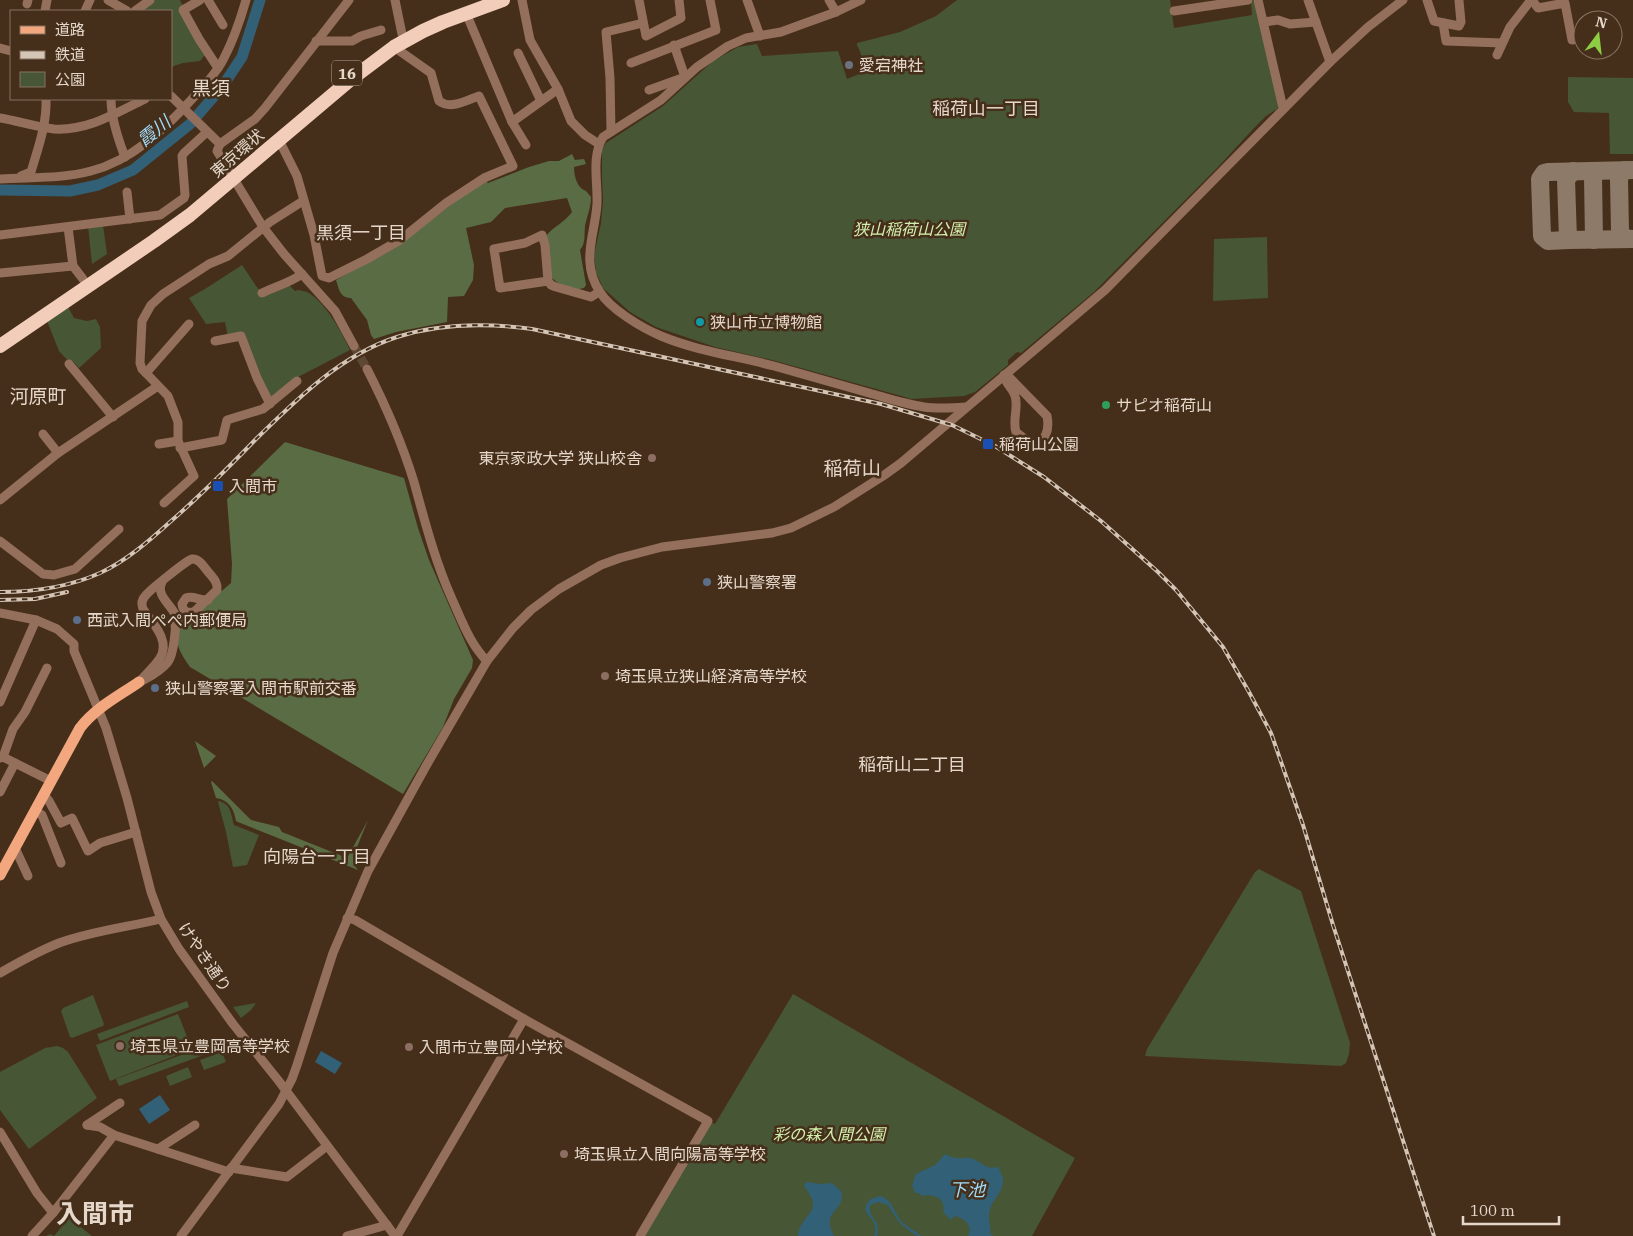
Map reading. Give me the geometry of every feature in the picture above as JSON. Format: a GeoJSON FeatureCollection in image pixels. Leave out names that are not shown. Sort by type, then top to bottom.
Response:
{"type":"FeatureCollection","features":[{"type":"Feature","properties":{"kind":"highway","name":"東京環状"},"geometry":{"type":"LineString","coordinates":[[0,346],[202,206],[231,175],[364,59],[402,34],[440,16],[481,0]]}},
{"type":"Feature","properties":{"kind":"highway","name":"東京環状"},"geometry":{"type":"LineString","coordinates":[[0,337],[184,209],[279,140],[356,75],[394,48],[423,31],[503,0]]}},
{"type":"Feature","properties":{"kind":"main road"},"geometry":{"type":"LineString","coordinates":[[0,875],[80,728],[99,709],[139,682]]}},
{"type":"Feature","properties":{"kind":"street"},"geometry":{"type":"LineString","coordinates":[[108,0],[125,10]]}},
{"type":"Feature","properties":{"kind":"street"},"geometry":{"type":"LineString","coordinates":[[136,10],[150,0]]}},
{"type":"Feature","properties":{"kind":"street"},"geometry":{"type":"LineString","coordinates":[[200,0],[183,10],[218,68]]}},
{"type":"Feature","properties":{"kind":"street"},"geometry":{"type":"LineString","coordinates":[[208,0],[223,25]]}},
{"type":"Feature","properties":{"kind":"street"},"geometry":{"type":"LineString","coordinates":[[0,178],[65,175],[91,171],[125,157],[185,109],[218,68],[233,40],[246,0]]}},
{"type":"Feature","properties":{"kind":"street"},"geometry":{"type":"LineString","coordinates":[[349,0],[259,114],[220,144],[218,151],[263,227],[335,312],[354,346]]}},
{"type":"Feature","properties":{"kind":"street"},"geometry":{"type":"LineString","coordinates":[[395,0],[402,34]]}},
{"type":"Feature","properties":{"kind":"street"},"geometry":{"type":"LineString","coordinates":[[522,0],[530,40],[558,89],[571,121],[599,144]]}},
{"type":"Feature","properties":{"kind":"street"},"geometry":{"type":"LineString","coordinates":[[639,0],[646,36],[681,18],[679,0]]}},
{"type":"Feature","properties":{"kind":"street"},"geometry":{"type":"LineString","coordinates":[[631,63],[716,30],[710,0]]}},
{"type":"Feature","properties":{"kind":"street"},"geometry":{"type":"LineString","coordinates":[[747,0],[760,36]]}},
{"type":"Feature","properties":{"kind":"street"},"geometry":{"type":"LineString","coordinates":[[829,0],[836,12]]}},
{"type":"Feature","properties":{"kind":"street"},"geometry":{"type":"LineString","coordinates":[[861,0],[845,4],[836,12],[781,32],[746,38],[728,46],[685,76],[661,100],[603,137],[596,156],[596,212],[589,251],[592,277],[599,292],[605,299],[638,324],[660,336],[712,353],[771,366],[906,403],[938,408],[966,407]]}},
{"type":"Feature","properties":{"kind":"street"},"geometry":{"type":"LineString","coordinates":[[1174,11],[1196,4],[1248,0]]}},
{"type":"Feature","properties":{"kind":"street"},"geometry":{"type":"LineString","coordinates":[[1258,0],[1283,108]]}},
{"type":"Feature","properties":{"kind":"street"},"geometry":{"type":"LineString","coordinates":[[1308,0],[1330,62]]}},
{"type":"Feature","properties":{"kind":"street"},"geometry":{"type":"LineString","coordinates":[[181,1236],[274,1112],[286,1092],[297,1065],[330,960],[347,918],[386,837],[503,638],[531,610],[560,589],[601,565],[655,548],[772,533],[790,528],[834,507],[884,476],[1117,278],[1330,62],[1368,27],[1403,0]]}},
{"type":"Feature","properties":{"kind":"street"},"geometry":{"type":"LineString","coordinates":[[1427,0],[1434,21],[1459,26],[1461,22],[1459,1]]}},
{"type":"Feature","properties":{"kind":"street"},"geometry":{"type":"LineString","coordinates":[[1497,55],[1510,27],[1532,0],[1538,8],[1565,3],[1573,40]]}},
{"type":"Feature","properties":{"kind":"street"},"geometry":{"type":"LineString","coordinates":[[466,13],[512,122],[526,146]]}},
{"type":"Feature","properties":{"kind":"street"},"geometry":{"type":"LineString","coordinates":[[1264,22],[1278,20],[1294,25],[1316,22]]}},
{"type":"Feature","properties":{"kind":"street"},"geometry":{"type":"LineString","coordinates":[[611,132],[610,78],[606,32],[643,23]]}},
{"type":"Feature","properties":{"kind":"street"},"geometry":{"type":"LineString","coordinates":[[1443,23],[1446,41],[1502,43]]}},
{"type":"Feature","properties":{"kind":"street"},"geometry":{"type":"LineString","coordinates":[[316,41],[352,41],[381,30]]}},
{"type":"Feature","properties":{"kind":"street"},"geometry":{"type":"LineString","coordinates":[[674,45],[685,76]]}},
{"type":"Feature","properties":{"kind":"street"},"geometry":{"type":"LineString","coordinates":[[279,140],[297,176],[314,235],[322,276],[329,278],[400,240],[447,203],[484,178],[513,166],[479,96],[448,105],[442,103],[430,73],[394,48]]}},
{"type":"Feature","properties":{"kind":"street"},"geometry":{"type":"LineString","coordinates":[[518,53],[541,101]]}},
{"type":"Feature","properties":{"kind":"street"},"geometry":{"type":"LineString","coordinates":[[649,90],[685,76]]}},
{"type":"Feature","properties":{"kind":"street"},"geometry":{"type":"LineString","coordinates":[[512,122],[558,89]]}},
{"type":"Feature","properties":{"kind":"street"},"geometry":{"type":"LineString","coordinates":[[172,97],[220,144]]}},
{"type":"Feature","properties":{"kind":"street"},"geometry":{"type":"LineString","coordinates":[[19,178],[31,172],[44,127],[46,100]]}},
{"type":"Feature","properties":{"kind":"street"},"geometry":{"type":"LineString","coordinates":[[111,100],[120,146],[125,157]]}},
{"type":"Feature","properties":{"kind":"street"},"geometry":{"type":"LineString","coordinates":[[0,118],[44,127],[67,129],[113,116],[143,100]]}},
{"type":"Feature","properties":{"kind":"street"},"geometry":{"type":"LineString","coordinates":[[0,235],[160,216],[184,198],[182,156],[205,129]]}},
{"type":"Feature","properties":{"kind":"street"},"geometry":{"type":"LineString","coordinates":[[127,192],[130,219]]}},
{"type":"Feature","properties":{"kind":"street"},"geometry":{"type":"LineString","coordinates":[[164,503],[194,476],[179,444],[178,422],[168,396],[146,373],[140,363],[142,321],[151,305],[163,294],[209,264],[228,256],[263,227],[303,201]]}},
{"type":"Feature","properties":{"kind":"street"},"geometry":{"type":"LineString","coordinates":[[68,227],[73,266],[84,279]]}},
{"type":"Feature","properties":{"kind":"street"},"geometry":{"type":"LineString","coordinates":[[548,281],[500,288],[494,249],[525,243],[542,235],[545,245],[548,281],[551,285],[591,297],[599,292]]}},
{"type":"Feature","properties":{"kind":"street"},"geometry":{"type":"LineString","coordinates":[[0,273],[73,266]]}},
{"type":"Feature","properties":{"kind":"street"},"geometry":{"type":"LineString","coordinates":[[262,293],[274,287],[287,284],[302,274]]}},
{"type":"Feature","properties":{"kind":"street"},"geometry":{"type":"LineString","coordinates":[[146,373],[189,324]]}},
{"type":"Feature","properties":{"kind":"street"},"geometry":{"type":"LineString","coordinates":[[215,341],[241,336],[257,378],[270,404]]}},
{"type":"Feature","properties":{"kind":"street"},"geometry":{"type":"LineString","coordinates":[[69,364],[113,417]]}},
{"type":"Feature","properties":{"kind":"street"},"geometry":{"type":"LineString","coordinates":[[367,369],[399,436],[444,582],[472,642],[480,654],[488,661]]}},
{"type":"Feature","properties":{"kind":"street"},"geometry":{"type":"LineString","coordinates":[[1004,375],[1009,377],[1047,416],[1046,435],[1039,443],[1030,442],[1016,432],[1014,423],[1015,396],[1004,375]]}},
{"type":"Feature","properties":{"kind":"street"},"geometry":{"type":"LineString","coordinates":[[159,444],[222,440],[227,420],[263,409],[296,381]]}},
{"type":"Feature","properties":{"kind":"street"},"geometry":{"type":"LineString","coordinates":[[0,500],[58,453],[158,386]]}},
{"type":"Feature","properties":{"kind":"street"},"geometry":{"type":"LineString","coordinates":[[43,434],[58,453]]}},
{"type":"Feature","properties":{"kind":"street"},"geometry":{"type":"LineString","coordinates":[[0,541],[44,574],[54,575],[75,569],[119,528]]}},
{"type":"Feature","properties":{"kind":"street"},"geometry":{"type":"LineString","coordinates":[[139,682],[160,659],[162,652],[159,632],[141,606],[143,600],[148,592],[194,559],[198,561],[217,584],[216,592],[175,626]]}},
{"type":"Feature","properties":{"kind":"street"},"geometry":{"type":"LineString","coordinates":[[162,582],[160,589],[162,596]]}},
{"type":"Feature","properties":{"kind":"street"},"geometry":{"type":"LineString","coordinates":[[139,682],[154,675],[168,663],[172,654],[176,616],[176,613],[162,596],[155,592],[148,592]]}},
{"type":"Feature","properties":{"kind":"street"},"geometry":{"type":"LineString","coordinates":[[194,612],[184,610],[182,604],[186,598],[192,597],[208,600]]}},
{"type":"Feature","properties":{"kind":"street","name":"けやき通り"},"geometry":{"type":"LineString","coordinates":[[0,613],[36,620],[51,626],[74,644],[74,651],[99,709],[111,744],[151,892],[161,918],[187,961],[396,1236]]}},
{"type":"Feature","properties":{"kind":"street"},"geometry":{"type":"LineString","coordinates":[[0,702],[36,620]]}},
{"type":"Feature","properties":{"kind":"street","name":"けやき通り"},"geometry":{"type":"LineString","coordinates":[[27,640],[35,631],[44,629],[58,636],[74,651]]}},
{"type":"Feature","properties":{"kind":"street"},"geometry":{"type":"LineString","coordinates":[[47,668],[25,712],[13,729],[2,758],[51,781]]}},
{"type":"Feature","properties":{"kind":"street"},"geometry":{"type":"LineString","coordinates":[[0,792],[15,763]]}},
{"type":"Feature","properties":{"kind":"street"},"geometry":{"type":"LineString","coordinates":[[44,795],[60,823],[72,818],[88,851],[100,843],[136,832]]}},
{"type":"Feature","properties":{"kind":"street"},"geometry":{"type":"LineString","coordinates":[[35,811],[42,815],[61,864]]}},
{"type":"Feature","properties":{"kind":"street"},"geometry":{"type":"LineString","coordinates":[[15,848],[28,876]]}},
{"type":"Feature","properties":{"kind":"street"},"geometry":{"type":"LineString","coordinates":[[0,973],[61,943],[161,918]]}},
{"type":"Feature","properties":{"kind":"street"},"geometry":{"type":"LineString","coordinates":[[347,918],[355,920],[524,1019],[708,1121],[640,1236]]}},
{"type":"Feature","properties":{"kind":"street"},"geometry":{"type":"LineString","coordinates":[[396,1236],[524,1019]]}},
{"type":"Feature","properties":{"kind":"street"},"geometry":{"type":"LineString","coordinates":[[120,1103],[87,1125],[158,1149],[230,1170],[288,1177],[327,1146]]}},
{"type":"Feature","properties":{"kind":"street"},"geometry":{"type":"LineString","coordinates":[[158,1149],[195,1125]]}},
{"type":"Feature","properties":{"kind":"street"},"geometry":{"type":"LineString","coordinates":[[0,1132],[37,1193],[53,1213]]}},
{"type":"Feature","properties":{"kind":"street"},"geometry":{"type":"LineString","coordinates":[[32,1236],[53,1213],[114,1135]]}},
{"type":"Feature","properties":{"kind":"street"},"geometry":{"type":"LineString","coordinates":[[347,1236],[387,1225]]}},
{"type":"Feature","properties":{"kind":"green space"},"geometry":{"type":"Polygon","coordinates":[[[155,0],[180,0],[206,54],[200,61],[172,67],[172,10],[140,10],[155,0]]]}},
{"type":"Feature","properties":{"kind":"green space","name":"狭山稲荷山公園"},"geometry":{"type":"Polygon","coordinates":[[[957,0],[1170,0],[1174,28],[1252,15],[1251,1],[1253,1],[1257,4],[1279,103],[1277,109],[1266,116],[1254,128],[1094,292],[1021,353],[1017,352],[1008,360],[1008,365],[975,392],[964,396],[911,399],[772,360],[715,347],[656,327],[630,312],[603,288],[596,272],[594,255],[601,223],[603,201],[602,150],[606,143],[663,106],[713,61],[738,47],[757,44],[762,56],[838,51],[847,79],[864,72],[857,43],[900,32],[936,16],[957,0]]]}},
{"type":"Feature","properties":{"kind":"green space"},"geometry":{"type":"Polygon","coordinates":[[[1568,77],[1633,78],[1633,154],[1610,154],[1609,113],[1574,112],[1568,102],[1568,77]]]}},
{"type":"Feature","properties":{"kind":"green space"},"geometry":{"type":"Polygon","coordinates":[[[572,154],[575,160],[584,159],[586,164],[574,167],[575,174],[578,184],[591,197],[584,241],[580,250],[586,285],[584,288],[566,287],[550,276],[546,236],[572,212],[567,198],[505,208],[491,222],[466,228],[474,265],[473,280],[464,296],[448,297],[447,322],[396,332],[374,339],[367,320],[351,298],[342,295],[336,280],[403,242],[485,180],[488,183],[529,167],[549,161],[559,161],[572,154]]]}},
{"type":"Feature","properties":{"kind":"green space"},"geometry":{"type":"Polygon","coordinates":[[[103,225],[107,254],[92,264],[88,226],[103,225]]]}},
{"type":"Feature","properties":{"kind":"green space"},"geometry":{"type":"Polygon","coordinates":[[[1267,237],[1268,298],[1213,301],[1214,239],[1267,237]]]}},
{"type":"Feature","properties":{"kind":"green space"},"geometry":{"type":"Polygon","coordinates":[[[242,265],[263,296],[273,290],[276,292],[289,285],[295,291],[309,293],[316,298],[333,319],[350,350],[296,378],[270,399],[242,335],[228,337],[225,322],[206,324],[189,298],[242,265]]]}},
{"type":"Feature","properties":{"kind":"green space"},"geometry":{"type":"Polygon","coordinates":[[[68,307],[74,318],[87,321],[96,319],[100,327],[101,348],[79,368],[73,361],[70,363],[59,351],[47,321],[68,307]]]}},
{"type":"Feature","properties":{"kind":"green space"},"geometry":{"type":"Polygon","coordinates":[[[285,442],[404,478],[429,560],[473,660],[472,668],[454,699],[443,727],[403,794],[190,667],[178,645],[177,629],[231,583],[232,564],[227,499],[285,442]]]}},
{"type":"Feature","properties":{"kind":"green space"},"geometry":{"type":"Polygon","coordinates":[[[195,741],[216,756],[204,768],[195,741]]]}},
{"type":"Feature","properties":{"kind":"green space"},"geometry":{"type":"Polygon","coordinates":[[[212,781],[251,820],[279,827],[282,832],[342,856],[346,860],[368,820],[353,857],[354,865],[358,870],[236,821],[228,803],[216,798],[212,781]]]}},
{"type":"Feature","properties":{"kind":"green space"},"geometry":{"type":"Polygon","coordinates":[[[219,801],[228,807],[234,825],[259,835],[247,865],[233,867],[219,801]]]}},
{"type":"Feature","properties":{"kind":"green space"},"geometry":{"type":"Polygon","coordinates":[[[1259,869],[1301,891],[1350,1043],[1346,1063],[1341,1066],[1145,1056],[1147,1049],[1255,872],[1259,869]]]}},
{"type":"Feature","properties":{"kind":"green space","name":"彩の森入間公園"},"geometry":{"type":"Polygon","coordinates":[[[793,994],[1075,1158],[1032,1236],[642,1236],[709,1121],[715,1124],[793,994]]]}},
{"type":"Feature","properties":{"kind":"green space"},"geometry":{"type":"Polygon","coordinates":[[[93,995],[104,1024],[103,1026],[72,1038],[70,1037],[61,1011],[63,1008],[93,995]]]}},
{"type":"Feature","properties":{"kind":"green space"},"geometry":{"type":"Polygon","coordinates":[[[187,1001],[189,1007],[100,1041],[97,1034],[187,1001]]]}},
{"type":"Feature","properties":{"kind":"green space"},"geometry":{"type":"Polygon","coordinates":[[[256,1003],[241,1018],[233,1007],[256,1003]]]}},
{"type":"Feature","properties":{"kind":"green space"},"geometry":{"type":"Polygon","coordinates":[[[178,1014],[192,1049],[110,1081],[96,1045],[178,1014]]]}},
{"type":"Feature","properties":{"kind":"green space"},"geometry":{"type":"Polygon","coordinates":[[[57,1046],[68,1052],[97,1098],[29,1149],[0,1110],[0,1072],[45,1048],[57,1046]]]}},
{"type":"Feature","properties":{"kind":"green space"},"geometry":{"type":"Polygon","coordinates":[[[206,1046],[209,1053],[119,1086],[116,1079],[206,1046]]]}},
{"type":"Feature","properties":{"kind":"green space"},"geometry":{"type":"Polygon","coordinates":[[[222,1052],[226,1062],[204,1070],[200,1060],[222,1052]]]}},
{"type":"Feature","properties":{"kind":"green space"},"geometry":{"type":"Polygon","coordinates":[[[188,1067],[192,1077],[170,1086],[166,1076],[188,1067]]]}},
{"type":"Feature","properties":{"kind":"green space"},"geometry":{"type":"Polygon","coordinates":[[[69,1218],[92,1236],[54,1236],[69,1218]]]}},
{"type":"Feature","properties":{"kind":"water"},"geometry":{"type":"Polygon","coordinates":[[[321,1051],[342,1063],[335,1074],[315,1062],[321,1051]]]}},
{"type":"Feature","properties":{"kind":"water"},"geometry":{"type":"Polygon","coordinates":[[[160,1095],[170,1110],[149,1124],[139,1109],[160,1095]]]}},
{"type":"Feature","properties":{"kind":"water","name":"下池"},"geometry":{"type":"Polygon","coordinates":[[[945,1154],[956,1158],[971,1158],[987,1167],[999,1167],[1003,1182],[1001,1191],[990,1209],[990,1234],[992,1236],[968,1236],[969,1226],[967,1223],[955,1216],[951,1220],[943,1212],[944,1207],[941,1200],[935,1196],[922,1196],[919,1193],[915,1193],[912,1185],[916,1174],[935,1165],[945,1154]]]}},
{"type":"Feature","properties":{"kind":"water"},"geometry":{"type":"Polygon","coordinates":[[[806,1182],[832,1183],[841,1191],[841,1201],[830,1219],[830,1227],[834,1236],[798,1236],[803,1222],[813,1208],[813,1202],[804,1186],[806,1182]]]}},
{"type":"Feature","properties":{"kind":"water"},"geometry":{"type":"Polygon","coordinates":[[[880,1196],[890,1203],[903,1223],[921,1236],[915,1235],[902,1225],[888,1205],[878,1202],[870,1205],[871,1213],[878,1226],[877,1236],[874,1236],[875,1224],[865,1209],[871,1199],[880,1196]]]}},
{"type":"Feature","properties":{"kind":"waterway","name":"霞川"},"geometry":{"type":"LineString","coordinates":[[0,190],[70,191],[98,185],[133,170],[190,124],[222,87],[242,57],[260,0]]}},
{"type":"Feature","properties":{"kind":"taxiway"},"geometry":{"type":"LineString","coordinates":[[1625,170],[1619,179],[1620,231],[1625,238],[1633,239]]}},
{"type":"Feature","properties":{"kind":"taxiway"},"geometry":{"type":"LineString","coordinates":[[1568,240],[1548,241],[1542,236],[1540,179],[1544,173],[1633,170]]}},
{"type":"Feature","properties":{"kind":"taxiway"},"geometry":{"type":"LineString","coordinates":[[1573,171],[1566,179],[1568,240],[1633,239]]}},
{"type":"Feature","properties":{"kind":"taxiway"},"geometry":{"type":"LineString","coordinates":[[1594,240],[1593,177],[1599,171]]}},
{"type":"Feature","properties":{"kind":"tunnel"},"geometry":{"type":"LineString","coordinates":[[354,346],[367,369]]}},
{"type":"Feature","properties":{"kind":"railway"},"geometry":{"type":"LineString","coordinates":[[0,592],[38,590],[76,582],[119,563],[181,512],[288,408],[321,379],[357,355],[377,345],[397,337],[430,329],[481,325],[532,329],[881,404],[952,425],[995,446],[1044,477],[1101,521],[1176,590],[1223,647],[1271,733],[1303,825],[1333,925],[1434,1236]]}},
{"type":"Feature","properties":{"kind":"railway"},"geometry":{"type":"LineString","coordinates":[[0,600],[35,599],[67,592]]}},
{"type":"Feature","properties":{"kind":"place","name":"愛宕神社"},"geometry":{"type":"Point","coordinates":[849,65]}},
{"type":"Feature","properties":{"kind":"place","name":"狭山市立博物館"},"geometry":{"type":"Point","coordinates":[700,322]}},
{"type":"Feature","properties":{"kind":"place","name":"サピオ稲荷山"},"geometry":{"type":"Point","coordinates":[1106,405]}},
{"type":"Feature","properties":{"kind":"place","name":"稲荷山公園"},"geometry":{"type":"Point","coordinates":[988,444]}},
{"type":"Feature","properties":{"kind":"place","name":"東京家政大学 狭山校舎"},"geometry":{"type":"Point","coordinates":[652,458]}},
{"type":"Feature","properties":{"kind":"place","name":"入間市"},"geometry":{"type":"Point","coordinates":[218,486]}},
{"type":"Feature","properties":{"kind":"place","name":"狭山警察署"},"geometry":{"type":"Point","coordinates":[707,582]}},
{"type":"Feature","properties":{"kind":"place","name":"西武入間ぺぺ内郵便局"},"geometry":{"type":"Point","coordinates":[77,620]}},
{"type":"Feature","properties":{"kind":"place","name":"埼玉県立狭山経済高等学校"},"geometry":{"type":"Point","coordinates":[605,676]}},
{"type":"Feature","properties":{"kind":"place","name":"狭山警察署入間市駅前交番"},"geometry":{"type":"Point","coordinates":[155,688]}},
{"type":"Feature","properties":{"kind":"place","name":"埼玉県立豊岡高等学校"},"geometry":{"type":"Point","coordinates":[120,1046]}},
{"type":"Feature","properties":{"kind":"place","name":"入間市立豊岡小学校"},"geometry":{"type":"Point","coordinates":[409,1047]}},
{"type":"Feature","properties":{"kind":"place","name":"埼玉県立入間向陽高等学校"},"geometry":{"type":"Point","coordinates":[564,1154]}},
{"type":"Feature","properties":{"kind":"district","name":"黒須"},"geometry":{"type":"Point","coordinates":[211,88]}},
{"type":"Feature","properties":{"kind":"district","name":"稲荷山一丁目"},"geometry":{"type":"Point","coordinates":[986,108]}},
{"type":"Feature","properties":{"kind":"district","name":"黒須一丁目"},"geometry":{"type":"Point","coordinates":[361,232]}},
{"type":"Feature","properties":{"kind":"district","name":"河原町"},"geometry":{"type":"Point","coordinates":[38,396]}},
{"type":"Feature","properties":{"kind":"district","name":"稲荷山"},"geometry":{"type":"Point","coordinates":[852,468]}},
{"type":"Feature","properties":{"kind":"district","name":"稲荷山二丁目"},"geometry":{"type":"Point","coordinates":[912,764]}},
{"type":"Feature","properties":{"kind":"district","name":"向陽台一丁目"},"geometry":{"type":"Point","coordinates":[317,856]}},
{"type":"Feature","properties":{"kind":"district","name":"入間市"},"geometry":{"type":"Point","coordinates":[95,1213]}}]}
